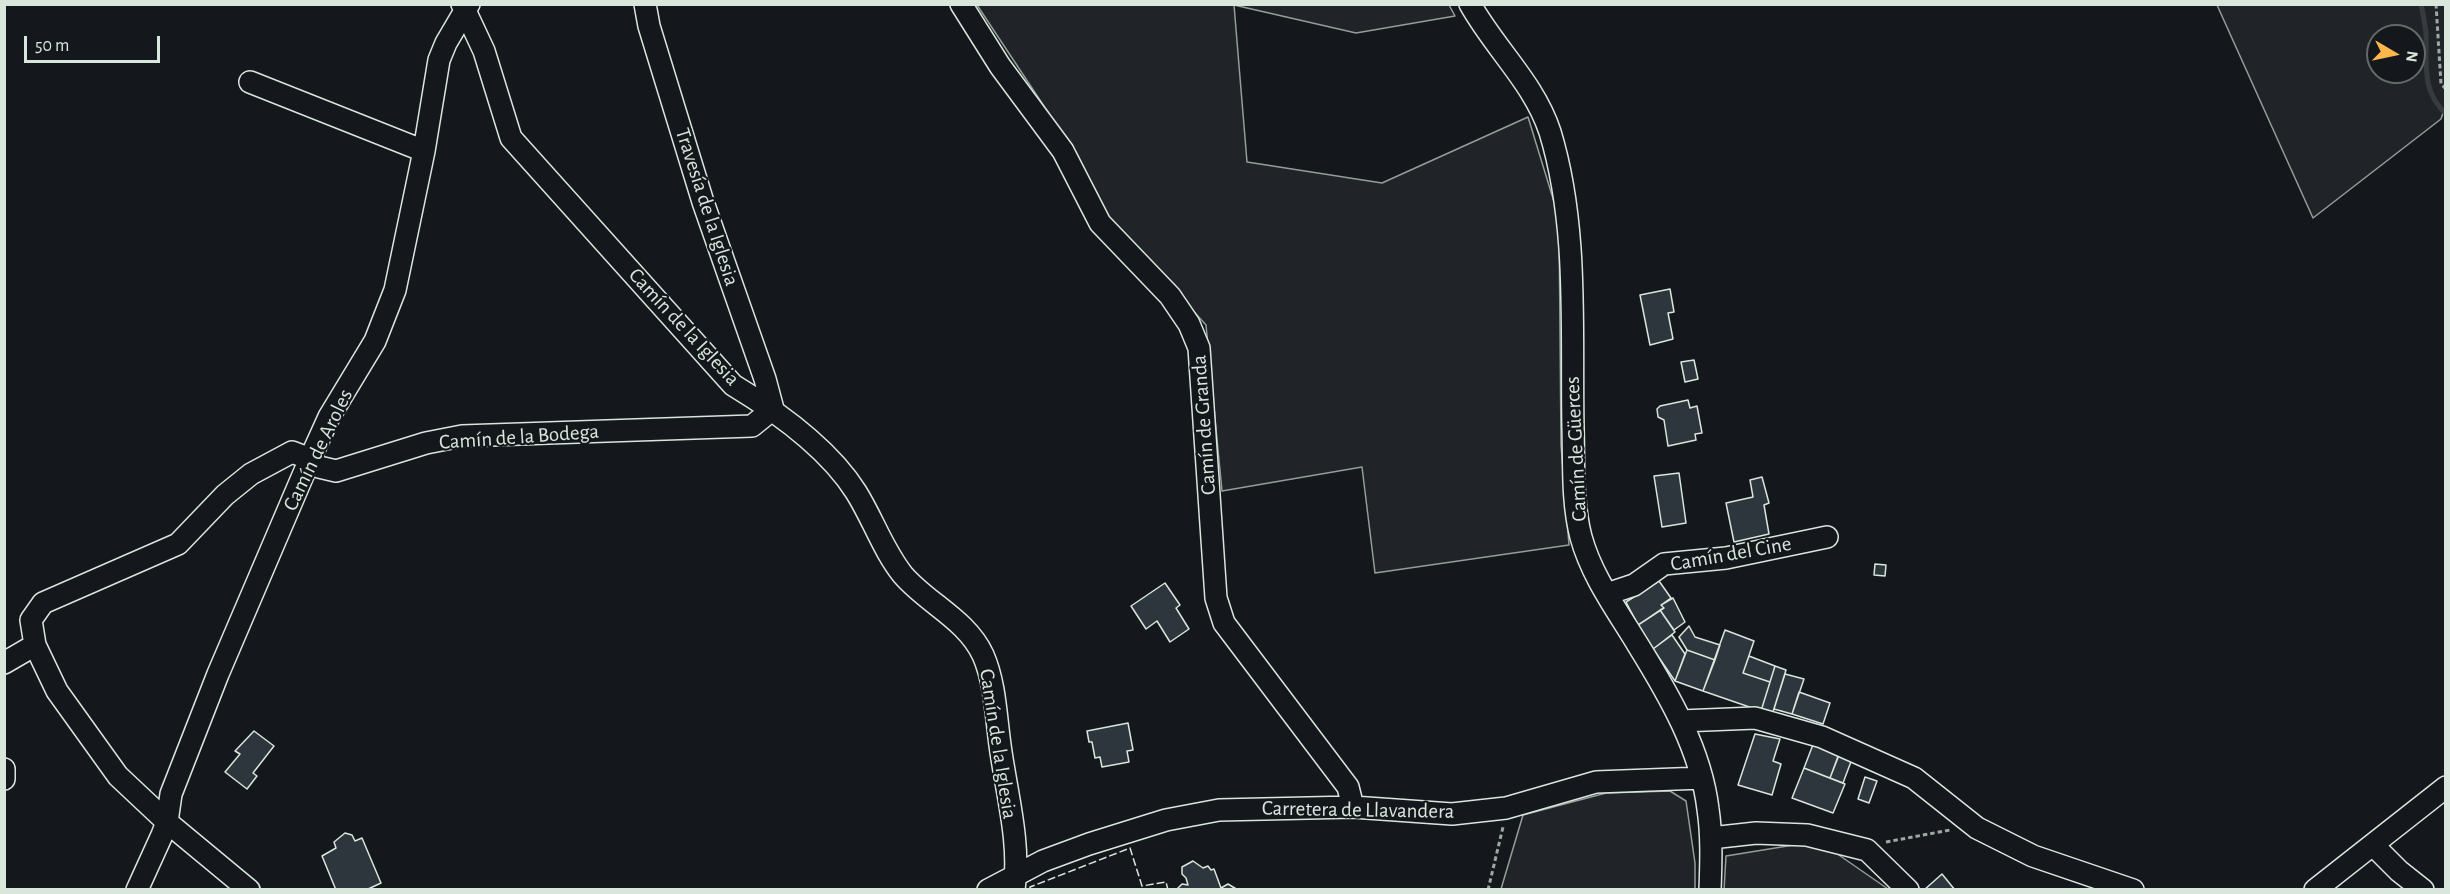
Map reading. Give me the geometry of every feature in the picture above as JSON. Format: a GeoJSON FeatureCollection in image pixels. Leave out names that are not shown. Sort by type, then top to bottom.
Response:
{"type":"FeatureCollection","features":[{"type":"Feature","properties":{"kind":"street","name":"Travesía de la Iglesia"},"geometry":{"type":"LineString","coordinates":[[645,4],[649,26],[703,202],[765,379],[773,409]]}},
{"type":"Feature","properties":{"kind":"street","name":"Camín de Granda"},"geometry":{"type":"LineString","coordinates":[[961,4],[1000,66],[1063,151],[1100,223],[1170,296],[1189,324],[1199,348],[1216,598],[1224,623],[1347,787],[1353,807]]}},
{"type":"Feature","properties":{"kind":"street","name":"Camín de Güerces"},"geometry":{"type":"LineString","coordinates":[[1470,4],[1527,83],[1549,130],[1562,177],[1569,231],[1575,487],[1581,536],[1596,576],[1659,679],[1681,721],[1702,778],[1711,838],[1710,890]]}},
{"type":"Feature","properties":{"kind":"street","name":"Camín de la Iglesia"},"geometry":{"type":"LineString","coordinates":[[465,7],[484,51],[511,138],[733,385],[773,409],[839,469],[857,492],[883,545],[904,576],[968,630],[983,656],[991,686],[1015,882]]}},
{"type":"Feature","properties":{"kind":"street","name":"Camín de Aroles"},"geometry":{"type":"LineString","coordinates":[[137,890],[167,822],[171,794],[196,729],[310,459],[329,417],[375,341],[395,290],[424,151],[439,60],[465,7]]}},
{"type":"Feature","properties":{"kind":"street"},"geometry":{"type":"LineString","coordinates":[[250,82],[424,151]]}},
{"type":"Feature","properties":{"kind":"street","name":"Camín de la Bodega"},"geometry":{"type":"LineString","coordinates":[[249,890],[167,822],[118,776],[57,690],[36,645],[31,620],[43,603],[178,544],[225,495],[251,474],[292,452],[310,459],[319,467],[336,471],[426,443],[462,436],[752,426],[773,409]]}},
{"type":"Feature","properties":{"kind":"street","name":"Camín del Cine"},"geometry":{"type":"LineString","coordinates":[[1606,594],[1634,585],[1664,564],[1726,558],[1827,537]]}},
{"type":"Feature","properties":{"kind":"street"},"geometry":{"type":"LineString","coordinates":[[4,663],[36,645]]}},
{"type":"Feature","properties":{"kind":"street"},"geometry":{"type":"LineString","coordinates":[[1681,721],[1755,718],[1822,737],[1914,778],[1977,828],[2033,856],[2133,890]]}},
{"type":"Feature","properties":{"kind":"street","name":"Carretera de Llavandera"},"geometry":{"type":"LineString","coordinates":[[988,890],[1015,882],[1089,844],[1166,820],[1247,808],[1353,807],[1452,814],[1506,808],[1596,782],[1702,778]]}},
{"type":"Feature","properties":{"kind":"street"},"geometry":{"type":"LineString","coordinates":[[2315,890],[2445,787]]}},
{"type":"Feature","properties":{"kind":"street"},"geometry":{"type":"LineString","coordinates":[[1711,838],[1756,833],[1808,835],[1867,850],[1908,890]]}},
{"type":"Feature","properties":{"kind":"street"},"geometry":{"type":"LineString","coordinates":[[2373,845],[2399,871],[2423,890]]}},
{"type":"Feature","properties":{"kind":"path"},"geometry":{"type":"LineString","coordinates":[[2436,4],[2441,84],[2445,89]]}},
{"type":"Feature","properties":{"kind":"path"},"geometry":{"type":"LineString","coordinates":[[1488,890],[1506,808]]}},
{"type":"Feature","properties":{"kind":"path"},"geometry":{"type":"LineString","coordinates":[[1867,850],[1887,842],[1962,828],[1977,828]]}},
{"type":"Feature","properties":{"kind":"shaded area"},"geometry":{"type":"Polygon","coordinates":[[[977,5],[1234,5],[1247,162],[1382,183],[1528,117],[1559,218],[1561,445],[1569,545],[1375,573],[1362,467],[1222,491],[1206,325],[1107,216],[1069,144],[977,5]]]}},
{"type":"Feature","properties":{"kind":"shaded area"},"geometry":{"type":"Polygon","coordinates":[[[1234,5],[1449,5],[1455,16],[1356,33],[1234,5]]]}},
{"type":"Feature","properties":{"kind":"shaded area"},"geometry":{"type":"Polygon","coordinates":[[[2217,5],[2445,5],[2446,104],[2441,119],[2313,218],[2217,5]]]}},
{"type":"Feature","properties":{"kind":"shaded area"},"geometry":{"type":"Polygon","coordinates":[[[1670,791],[1686,801],[1695,863],[1695,889],[1501,889],[1523,815],[1606,793],[1670,791]]]}},
{"type":"Feature","properties":{"kind":"shaded area"},"geometry":{"type":"Polygon","coordinates":[[[1806,843],[1836,853],[1888,889],[1724,890],[1726,856],[1806,843]]]}},
{"type":"Feature","properties":{"kind":"building"},"geometry":{"type":"Polygon","coordinates":[[[1670,289],[1674,312],[1668,313],[1673,339],[1650,345],[1640,295],[1670,289]]]}},
{"type":"Feature","properties":{"kind":"building"},"geometry":{"type":"Polygon","coordinates":[[[1694,360],[1698,379],[1685,382],[1681,362],[1694,360]]]}},
{"type":"Feature","properties":{"kind":"building"},"geometry":{"type":"Polygon","coordinates":[[[1688,400],[1690,408],[1697,406],[1702,433],[1695,434],[1696,440],[1668,446],[1664,420],[1658,417],[1657,409],[1660,406],[1688,400]]]}},
{"type":"Feature","properties":{"kind":"building"},"geometry":{"type":"Polygon","coordinates":[[[1679,473],[1686,523],[1662,527],[1654,476],[1679,473]]]}},
{"type":"Feature","properties":{"kind":"building"},"geometry":{"type":"Polygon","coordinates":[[[1762,477],[1769,503],[1764,505],[1769,534],[1734,542],[1726,503],[1753,497],[1750,480],[1762,477]]]}},
{"type":"Feature","properties":{"kind":"building"},"geometry":{"type":"Polygon","coordinates":[[[1875,564],[1886,565],[1885,576],[1874,575],[1875,564]]]}},
{"type":"Feature","properties":{"kind":"building"},"geometry":{"type":"Polygon","coordinates":[[[1659,581],[1671,598],[1661,605],[1664,608],[1638,625],[1626,602],[1659,581]]]}},
{"type":"Feature","properties":{"kind":"building"},"geometry":{"type":"Polygon","coordinates":[[[1165,583],[1180,605],[1176,608],[1189,629],[1170,642],[1157,621],[1146,629],[1131,606],[1165,583]]]}},
{"type":"Feature","properties":{"kind":"building"},"geometry":{"type":"Polygon","coordinates":[[[1673,598],[1685,622],[1674,630],[1660,610],[1664,608],[1661,605],[1673,598]]]}},
{"type":"Feature","properties":{"kind":"building"},"geometry":{"type":"Polygon","coordinates":[[[1660,610],[1675,632],[1653,649],[1638,625],[1660,610]]]}},
{"type":"Feature","properties":{"kind":"building"},"geometry":{"type":"Polygon","coordinates":[[[1689,626],[1695,637],[1720,645],[1715,660],[1687,650],[1679,637],[1689,626]]]}},
{"type":"Feature","properties":{"kind":"building"},"geometry":{"type":"Polygon","coordinates":[[[1725,630],[1754,641],[1743,673],[1770,682],[1761,711],[1703,691],[1725,630]]]}},
{"type":"Feature","properties":{"kind":"building"},"geometry":{"type":"Polygon","coordinates":[[[1672,635],[1685,654],[1675,681],[1653,649],[1672,635]]]}},
{"type":"Feature","properties":{"kind":"building"},"geometry":{"type":"Polygon","coordinates":[[[1687,650],[1715,660],[1703,691],[1675,681],[1687,650]]]}},
{"type":"Feature","properties":{"kind":"building"},"geometry":{"type":"Polygon","coordinates":[[[1749,656],[1775,666],[1770,682],[1743,673],[1749,656]]]}},
{"type":"Feature","properties":{"kind":"building"},"geometry":{"type":"Polygon","coordinates":[[[1775,666],[1786,670],[1772,715],[1761,711],[1775,666]]]}},
{"type":"Feature","properties":{"kind":"building"},"geometry":{"type":"Polygon","coordinates":[[[1785,674],[1804,679],[1792,714],[1774,709],[1785,674]]]}},
{"type":"Feature","properties":{"kind":"building"},"geometry":{"type":"Polygon","coordinates":[[[1799,692],[1830,703],[1823,724],[1792,714],[1799,692]]]}},
{"type":"Feature","properties":{"kind":"building"},"geometry":{"type":"Polygon","coordinates":[[[1128,723],[1133,750],[1127,751],[1129,762],[1102,767],[1100,757],[1095,758],[1087,731],[1128,723]]]}},
{"type":"Feature","properties":{"kind":"building"},"geometry":{"type":"Polygon","coordinates":[[[254,731],[274,746],[253,773],[257,776],[247,789],[225,772],[240,754],[235,751],[254,731]]]}},
{"type":"Feature","properties":{"kind":"building"},"geometry":{"type":"Polygon","coordinates":[[[1755,734],[1780,739],[1773,761],[1781,764],[1772,795],[1738,785],[1755,734]]]}},
{"type":"Feature","properties":{"kind":"building"},"geometry":{"type":"Polygon","coordinates":[[[1814,742],[1840,751],[1830,778],[1804,768],[1814,742]]]}},
{"type":"Feature","properties":{"kind":"building"},"geometry":{"type":"Polygon","coordinates":[[[1839,755],[1852,759],[1843,783],[1830,778],[1839,755]]]}},
{"type":"Feature","properties":{"kind":"building"},"geometry":{"type":"Polygon","coordinates":[[[1804,768],[1845,784],[1833,813],[1792,798],[1804,768]]]}},
{"type":"Feature","properties":{"kind":"building"},"geometry":{"type":"Polygon","coordinates":[[[1865,777],[1877,781],[1869,803],[1858,799],[1865,777]]]}},
{"type":"Feature","properties":{"kind":"building"},"geometry":{"type":"Polygon","coordinates":[[[345,833],[352,835],[355,841],[362,838],[381,883],[366,890],[336,890],[322,856],[336,848],[334,842],[345,833]]]}},
{"type":"Feature","properties":{"kind":"building"},"geometry":{"type":"Polygon","coordinates":[[[1193,861],[1203,868],[1208,866],[1211,870],[1214,869],[1221,888],[1228,884],[1238,890],[1176,890],[1182,884],[1188,885],[1182,874],[1182,867],[1193,861]]]}},
{"type":"Feature","properties":{"kind":"building"},"geometry":{"type":"Polygon","coordinates":[[[1942,874],[1955,890],[1924,890],[1942,874]]]}},
{"type":"Feature","properties":{"kind":"waterway"},"geometry":{"type":"LineString","coordinates":[[2421,4],[2426,33],[2426,66],[2429,86],[2432,96],[2446,114]]}},
{"type":"Feature","properties":{"kind":"fence"},"geometry":{"type":"LineString","coordinates":[[1030,890],[1030,887],[1130,848],[1142,886],[1166,882],[1168,890]]}}]}
